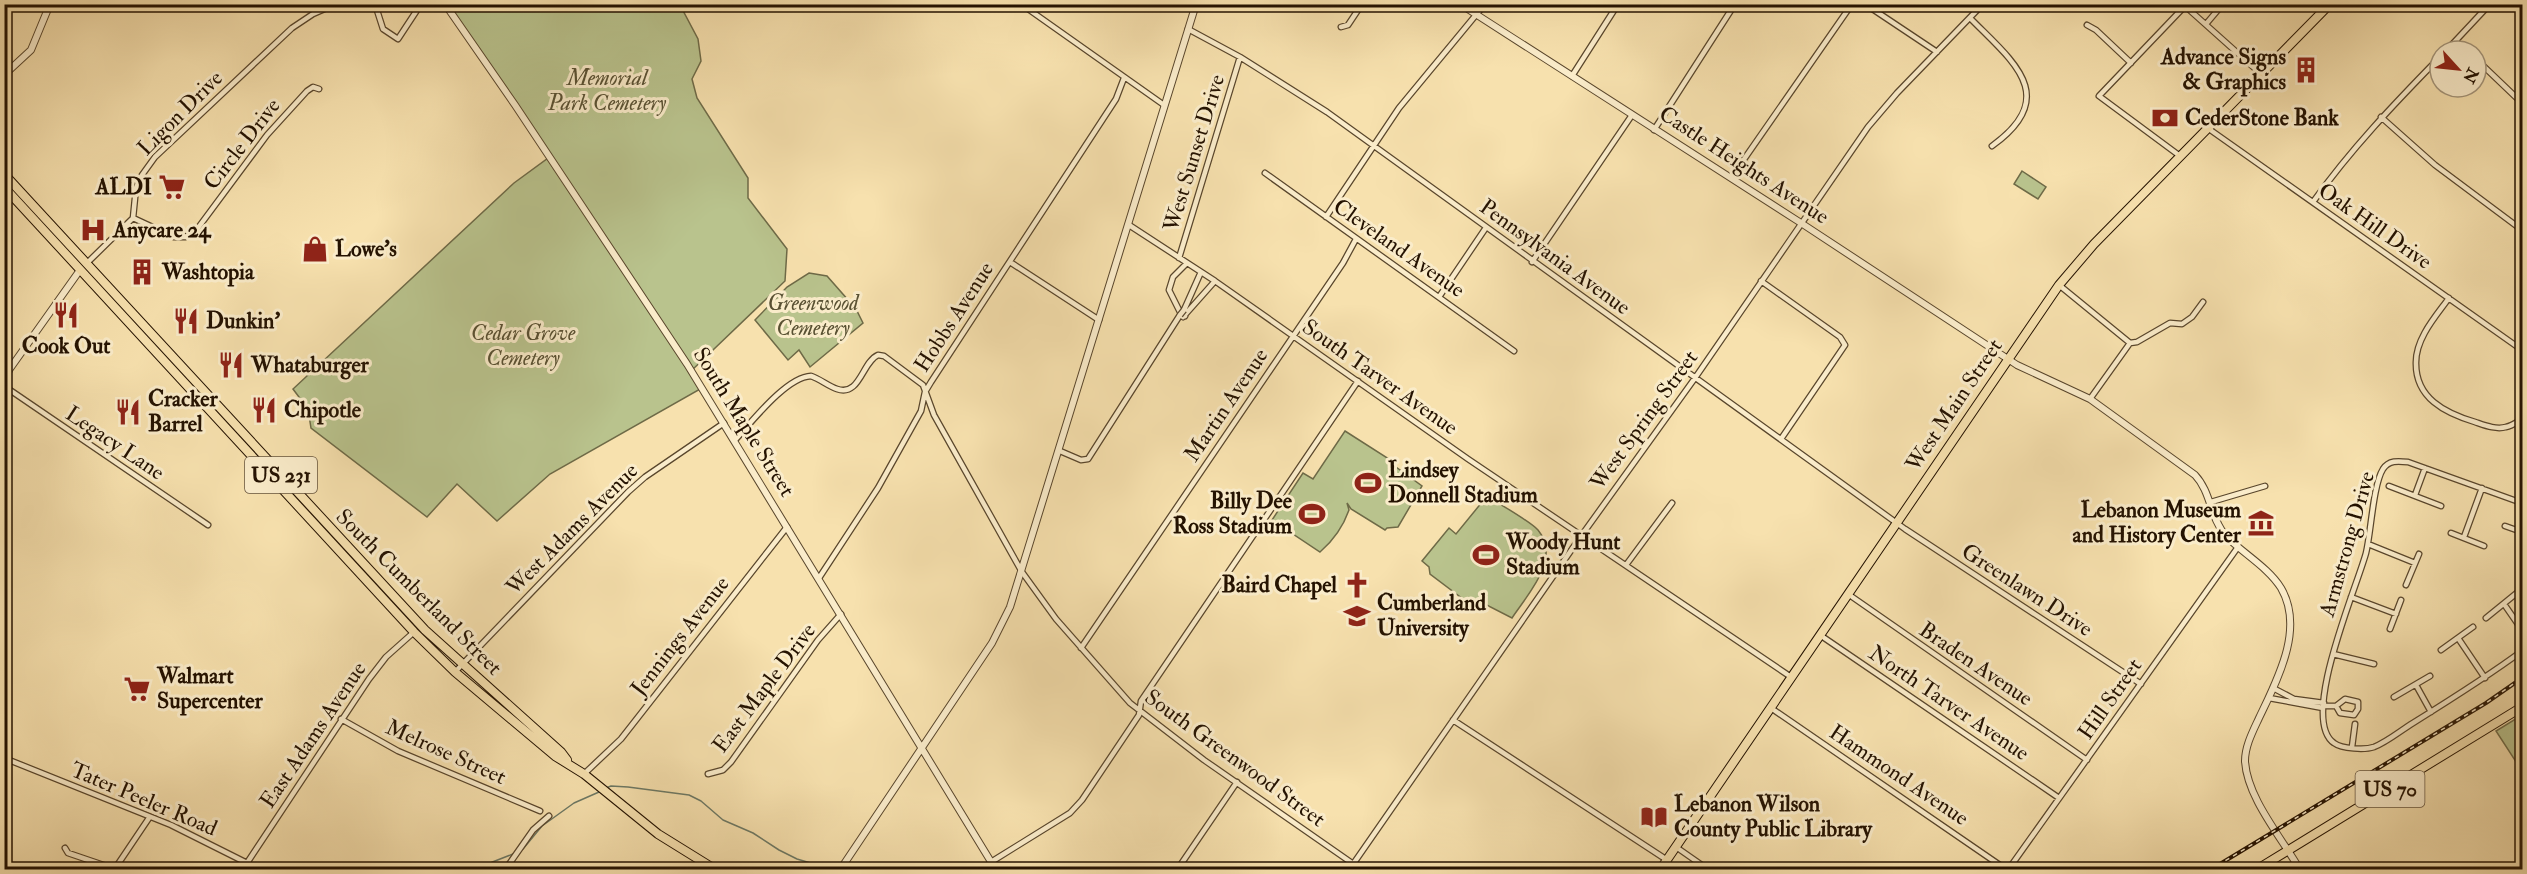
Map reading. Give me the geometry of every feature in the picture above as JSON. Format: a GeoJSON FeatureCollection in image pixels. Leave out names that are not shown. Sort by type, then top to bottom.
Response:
{"type":"FeatureCollection","features":[{"type":"Feature","properties":{"kind":"main road","name":"West Main Street"},"geometry":{"type":"LineString","coordinates":[[1660,870],[2007,358],[2059,285],[2094,244],[2330,4]]}},
{"type":"Feature","properties":{"kind":"main road","name":"South Cumberland Street"},"geometry":{"type":"LineString","coordinates":[[4,174],[376,579],[462,665],[561,752],[569,764]]}},
{"type":"Feature","properties":{"kind":"main road","name":"South Cumberland Street"},"geometry":{"type":"LineString","coordinates":[[4,188],[414,632],[455,672],[546,749],[587,777],[625,809],[658,834],[716,870]]}},
{"type":"Feature","properties":{"kind":"main road","name":"US 70"},"geometry":{"type":"LineString","coordinates":[[2256,870],[2523,707]]}},
{"type":"Feature","properties":{"kind":"street"},"geometry":{"type":"LineString","coordinates":[[4,75],[32,50],[50,4]]}},
{"type":"Feature","properties":{"kind":"street","name":"Ligon Drive"},"geometry":{"type":"LineString","coordinates":[[132,218],[134,196],[139,181],[155,157],[280,39],[313,14],[336,4]]}},
{"type":"Feature","properties":{"kind":"street"},"geometry":{"type":"LineString","coordinates":[[375,4],[383,29],[398,39],[421,4]]}},
{"type":"Feature","properties":{"kind":"street","name":"South Maple Street"},"geometry":{"type":"LineString","coordinates":[[445,4],[649,306],[735,440],[996,870]]}},
{"type":"Feature","properties":{"kind":"street"},"geometry":{"type":"LineString","coordinates":[[1021,4],[1164,105]]}},
{"type":"Feature","properties":{"kind":"street"},"geometry":{"type":"LineString","coordinates":[[842,867],[1001,628],[1022,572],[1060,451],[1196,4]]}},
{"type":"Feature","properties":{"kind":"street"},"geometry":{"type":"LineString","coordinates":[[1341,27],[1348,25],[1362,4]]}},
{"type":"Feature","properties":{"kind":"street","name":"Castle Heights Avenue"},"geometry":{"type":"LineString","coordinates":[[1460,4],[2007,358],[2031,373],[2090,399],[2195,474],[2204,485],[2217,523],[2224,533],[2276,581],[2288,606],[2291,624],[2289,639],[2272,688],[2249,742],[2245,762],[2248,782],[2254,795],[2300,870]]}},
{"type":"Feature","properties":{"kind":"street"},"geometry":{"type":"LineString","coordinates":[[1326,217],[1373,145],[1413,91],[1485,4]]}},
{"type":"Feature","properties":{"kind":"street"},"geometry":{"type":"LineString","coordinates":[[1572,76],[1618,4]]}},
{"type":"Feature","properties":{"kind":"street"},"geometry":{"type":"LineString","coordinates":[[1654,130],[1735,4]]}},
{"type":"Feature","properties":{"kind":"street"},"geometry":{"type":"LineString","coordinates":[[1731,178],[1852,4]]}},
{"type":"Feature","properties":{"kind":"street"},"geometry":{"type":"LineString","coordinates":[[1865,4],[1937,52]]}},
{"type":"Feature","properties":{"kind":"street","name":"West Spring Street"},"geometry":{"type":"LineString","coordinates":[[1349,870],[1880,112],[1983,4]]}},
{"type":"Feature","properties":{"kind":"street"},"geometry":{"type":"LineString","coordinates":[[2205,24],[2223,4]]}},
{"type":"Feature","properties":{"kind":"street"},"geometry":{"type":"LineString","coordinates":[[2458,39],[2490,4]]}},
{"type":"Feature","properties":{"kind":"street"},"geometry":{"type":"LineString","coordinates":[[2180,156],[2099,96],[2184,5],[2261,74]]}},
{"type":"Feature","properties":{"kind":"street"},"geometry":{"type":"LineString","coordinates":[[1970,18],[2017,67],[2026,87],[2026,100],[2021,115],[2009,131],[1992,146]]}},
{"type":"Feature","properties":{"kind":"street"},"geometry":{"type":"LineString","coordinates":[[2087,25],[2096,30],[2131,63]]}},
{"type":"Feature","properties":{"kind":"street","name":"Pennsylvania Avenue"},"geometry":{"type":"LineString","coordinates":[[1188,29],[1240,57],[1327,112],[1896,523]]}},
{"type":"Feature","properties":{"kind":"street","name":"West Sunset Drive"},"geometry":{"type":"LineString","coordinates":[[1179,258],[1240,57]]}},
{"type":"Feature","properties":{"kind":"street"},"geometry":{"type":"LineString","coordinates":[[2313,202],[2341,162],[2428,69]]}},
{"type":"Feature","properties":{"kind":"street"},"geometry":{"type":"LineString","coordinates":[[2488,71],[2523,103]]}},
{"type":"Feature","properties":{"kind":"street","name":"Hobbs Avenue"},"geometry":{"type":"LineString","coordinates":[[819,578],[878,488],[921,411],[925,392],[1116,99],[1124,78]]}},
{"type":"Feature","properties":{"kind":"street","name":"Circle Drive"},"geometry":{"type":"LineString","coordinates":[[132,218],[174,237],[192,234],[199,228],[229,184],[276,125],[307,91],[313,87],[319,89]]}},
{"type":"Feature","properties":{"kind":"street"},"geometry":{"type":"LineString","coordinates":[[1532,262],[1632,115]]}},
{"type":"Feature","properties":{"kind":"street"},"geometry":{"type":"LineString","coordinates":[[2381,117],[2435,165],[2523,230]]}},
{"type":"Feature","properties":{"kind":"street","name":"Oak Hill Drive"},"geometry":{"type":"LineString","coordinates":[[2209,129],[2523,350]]}},
{"type":"Feature","properties":{"kind":"street","name":"Cleveland Avenue"},"geometry":{"type":"LineString","coordinates":[[1265,173],[1514,351]]}},
{"type":"Feature","properties":{"kind":"street"},"geometry":{"type":"LineString","coordinates":[[4,384],[9,370],[80,270],[132,218]]}},
{"type":"Feature","properties":{"kind":"street","name":"South Tarver Avenue"},"geometry":{"type":"LineString","coordinates":[[1129,225],[1201,272],[1581,536],[1791,677]]}},
{"type":"Feature","properties":{"kind":"street"},"geometry":{"type":"LineString","coordinates":[[1439,297],[1485,228]]}},
{"type":"Feature","properties":{"kind":"street","name":"Martin Avenue"},"geometry":{"type":"LineString","coordinates":[[1082,648],[1293,337],[1356,239]]}},
{"type":"Feature","properties":{"kind":"street"},"geometry":{"type":"LineString","coordinates":[[1010,262],[1099,320]]}},
{"type":"Feature","properties":{"kind":"street"},"geometry":{"type":"LineString","coordinates":[[1183,314],[1174,302],[1169,286],[1173,277],[1187,263]]}},
{"type":"Feature","properties":{"kind":"street"},"geometry":{"type":"LineString","coordinates":[[1060,451],[1081,460],[1088,459],[1183,314],[1201,272]]}},
{"type":"Feature","properties":{"kind":"street"},"geometry":{"type":"LineString","coordinates":[[1761,281],[1840,337],[1845,345],[1781,440]]}},
{"type":"Feature","properties":{"kind":"street"},"geometry":{"type":"LineString","coordinates":[[1183,314],[1215,282]]}},
{"type":"Feature","properties":{"kind":"street"},"geometry":{"type":"LineString","coordinates":[[2059,285],[2130,343]]}},
{"type":"Feature","properties":{"kind":"street"},"geometry":{"type":"LineString","coordinates":[[2449,298],[2419,345],[2415,363],[2419,385],[2437,406],[2470,421],[2499,428],[2507,427],[2523,419]]}},
{"type":"Feature","properties":{"kind":"street"},"geometry":{"type":"LineString","coordinates":[[2090,399],[2130,343],[2170,323],[2182,324],[2192,317],[2203,302]]}},
{"type":"Feature","properties":{"kind":"street"},"geometry":{"type":"LineString","coordinates":[[735,440],[783,390],[797,380],[811,376],[836,389],[849,389],[857,383],[871,359],[878,355],[885,356],[923,385],[925,392]]}},
{"type":"Feature","properties":{"kind":"street"},"geometry":{"type":"LineString","coordinates":[[991,862],[1070,813],[1087,793],[1140,712],[1142,701],[1358,381]]}},
{"type":"Feature","properties":{"kind":"street","name":"Legacy Lane"},"geometry":{"type":"LineString","coordinates":[[4,384],[208,525]]}},
{"type":"Feature","properties":{"kind":"street","name":"South Greenwood Street"},"geometry":{"type":"LineString","coordinates":[[925,392],[939,424],[1022,572],[1041,600],[1140,712],[1362,870]]}},
{"type":"Feature","properties":{"kind":"street","name":"West Adams Avenue"},"geometry":{"type":"LineString","coordinates":[[455,672],[628,492],[645,477],[724,423]]}},
{"type":"Feature","properties":{"kind":"street","name":"Armstrong Drive"},"geometry":{"type":"LineString","coordinates":[[2352,747],[2334,743],[2324,733],[2323,706],[2333,654],[2368,544],[2382,471],[2395,460],[2408,462],[2523,503]]}},
{"type":"Feature","properties":{"kind":"street"},"geometry":{"type":"LineString","coordinates":[[2415,495],[2426,468]]}},
{"type":"Feature","properties":{"kind":"street"},"geometry":{"type":"LineString","coordinates":[[2211,502],[2265,486]]}},
{"type":"Feature","properties":{"kind":"street"},"geometry":{"type":"LineString","coordinates":[[2389,486],[2441,506]]}},
{"type":"Feature","properties":{"kind":"street"},"geometry":{"type":"LineString","coordinates":[[2464,537],[2482,488]]}},
{"type":"Feature","properties":{"kind":"street"},"geometry":{"type":"LineString","coordinates":[[1626,565],[1672,503]]}},
{"type":"Feature","properties":{"kind":"street","name":"Greenlawn Drive"},"geometry":{"type":"LineString","coordinates":[[1896,523],[2140,684]]}},
{"type":"Feature","properties":{"kind":"street"},"geometry":{"type":"LineString","coordinates":[[2505,526],[2523,532]]}},
{"type":"Feature","properties":{"kind":"street","name":"Jennings Avenue"},"geometry":{"type":"LineString","coordinates":[[587,777],[621,738],[787,527]]}},
{"type":"Feature","properties":{"kind":"street"},"geometry":{"type":"LineString","coordinates":[[2451,532],[2484,546]]}},
{"type":"Feature","properties":{"kind":"street"},"geometry":{"type":"LineString","coordinates":[[2368,544],[2415,563]]}},
{"type":"Feature","properties":{"kind":"street","name":"Hill Street"},"geometry":{"type":"LineString","coordinates":[[2008,870],[2238,547]]}},
{"type":"Feature","properties":{"kind":"street"},"geometry":{"type":"LineString","coordinates":[[2406,585],[2419,554]]}},
{"type":"Feature","properties":{"kind":"street"},"geometry":{"type":"LineString","coordinates":[[2486,618],[2518,592]]}},
{"type":"Feature","properties":{"kind":"street","name":"Braden Avenue"},"geometry":{"type":"LineString","coordinates":[[1848,594],[2087,760]]}},
{"type":"Feature","properties":{"kind":"street"},"geometry":{"type":"LineString","coordinates":[[2350,597],[2396,614]]}},
{"type":"Feature","properties":{"kind":"street"},"geometry":{"type":"LineString","coordinates":[[2390,629],[2401,600]]}},
{"type":"Feature","properties":{"kind":"street"},"geometry":{"type":"LineString","coordinates":[[2504,604],[2523,630]]}},
{"type":"Feature","properties":{"kind":"street","name":"East Maple Drive"},"geometry":{"type":"LineString","coordinates":[[708,774],[723,770],[731,762],[767,710],[841,614]]}},
{"type":"Feature","properties":{"kind":"street"},"geometry":{"type":"LineString","coordinates":[[2441,650],[2473,627]]}},
{"type":"Feature","properties":{"kind":"street","name":"East Adams Avenue"},"geometry":{"type":"LineString","coordinates":[[247,863],[379,665],[414,632]]}},
{"type":"Feature","properties":{"kind":"street","name":"North Tarver Avenue"},"geometry":{"type":"LineString","coordinates":[[1820,635],[2059,798]]}},
{"type":"Feature","properties":{"kind":"street"},"geometry":{"type":"LineString","coordinates":[[2458,638],[2485,678]]}},
{"type":"Feature","properties":{"kind":"street"},"geometry":{"type":"LineString","coordinates":[[2355,724],[2352,747],[2371,748],[2485,678],[2523,651]]}},
{"type":"Feature","properties":{"kind":"street"},"geometry":{"type":"LineString","coordinates":[[2333,654],[2374,664]]}},
{"type":"Feature","properties":{"kind":"street"},"geometry":{"type":"LineString","coordinates":[[2394,697],[2430,676]]}},
{"type":"Feature","properties":{"kind":"street"},"geometry":{"type":"LineString","coordinates":[[2416,685],[2431,712]]}},
{"type":"Feature","properties":{"kind":"street"},"geometry":{"type":"LineString","coordinates":[[2272,688],[2294,699],[2323,706]]}},
{"type":"Feature","properties":{"kind":"street"},"geometry":{"type":"LineString","coordinates":[[2268,698],[2323,706],[2336,706],[2345,699],[2358,702],[2358,709],[2354,715],[2349,716],[2340,713],[2336,706]]}},
{"type":"Feature","properties":{"kind":"street","name":"Hammond Avenue"},"geometry":{"type":"LineString","coordinates":[[1771,708],[2008,870]]}},
{"type":"Feature","properties":{"kind":"street","name":"Melrose Street"},"geometry":{"type":"LineString","coordinates":[[341,719],[398,751],[540,811]]}},
{"type":"Feature","properties":{"kind":"street"},"geometry":{"type":"LineString","coordinates":[[1453,720],[1667,860]]}},
{"type":"Feature","properties":{"kind":"street","name":"Tater Peeler Road"},"geometry":{"type":"LineString","coordinates":[[4,758],[195,836],[247,863],[270,870]]}},
{"type":"Feature","properties":{"kind":"street"},"geometry":{"type":"LineString","coordinates":[[1177,870],[1237,782]]}},
{"type":"Feature","properties":{"kind":"street"},"geometry":{"type":"LineString","coordinates":[[505,870],[533,830],[549,816]]}},
{"type":"Feature","properties":{"kind":"street"},"geometry":{"type":"LineString","coordinates":[[64,848],[68,854],[115,869],[149,818]]}},
{"type":"Feature","properties":{"kind":"street"},"geometry":{"type":"LineString","coordinates":[[1676,846],[1709,870]]}},
{"type":"Feature","properties":{"kind":"green space"},"geometry":{"type":"Polygon","coordinates":[[[453,4],[680,5],[698,39],[701,61],[692,79],[697,98],[748,178],[748,198],[787,249],[785,281],[691,371],[702,388],[550,474],[497,521],[457,484],[427,517],[311,428],[308,409],[293,389],[514,183],[548,158],[448,9],[453,4]]]}},
{"type":"Feature","properties":{"kind":"green space"},"geometry":{"type":"Polygon","coordinates":[[[2022,171],[2046,187],[2038,199],[2014,184],[2022,171]]]}},
{"type":"Feature","properties":{"kind":"green space","name":"Greenwood Cemetery"},"geometry":{"type":"Polygon","coordinates":[[[809,273],[827,276],[856,309],[863,323],[810,367],[799,350],[788,360],[755,320],[787,287],[809,273]]]}},
{"type":"Feature","properties":{"kind":"green space","name":"Lindsey Donnell Stadium"},"geometry":{"type":"Polygon","coordinates":[[[1345,431],[1389,459],[1422,486],[1398,527],[1385,530],[1351,509],[1347,503],[1349,510],[1341,528],[1320,552],[1272,520],[1303,473],[1313,479],[1345,431]]]}},
{"type":"Feature","properties":{"kind":"green space","name":"Woody Hunt Stadium"},"geometry":{"type":"Polygon","coordinates":[[[1487,496],[1534,526],[1544,541],[1546,553],[1540,576],[1512,618],[1477,600],[1467,602],[1430,574],[1429,567],[1422,561],[1449,528],[1456,534],[1487,496]]]}},
{"type":"Feature","properties":{"kind":"green space"},"geometry":{"type":"Polygon","coordinates":[[[2522,715],[2522,771],[2496,731],[2522,715]]]}},
{"type":"Feature","properties":{"kind":"waterway"},"geometry":{"type":"LineString","coordinates":[[606,788],[628,787],[689,795],[701,801],[723,820],[753,833],[779,850],[797,859],[834,870]]}},
{"type":"Feature","properties":{"kind":"waterway"},"geometry":{"type":"LineString","coordinates":[[523,849],[542,826],[574,803],[599,792]]}},
{"type":"Feature","properties":{"kind":"waterway"},"geometry":{"type":"LineString","coordinates":[[472,870],[513,854]]}},
{"type":"Feature","properties":{"kind":"railway"},"geometry":{"type":"LineString","coordinates":[[2210,870],[2486,703],[2522,678]]}},
{"type":"Feature","properties":{"kind":"place","name":"Advance Signs & Graphics"},"geometry":{"type":"Point","coordinates":[2306,70]}},
{"type":"Feature","properties":{"kind":"place","name":"CederStone Bank"},"geometry":{"type":"Point","coordinates":[2165,118]}},
{"type":"Feature","properties":{"kind":"place","name":"ALDI"},"geometry":{"type":"Point","coordinates":[172,187]}},
{"type":"Feature","properties":{"kind":"place","name":"Anycare 24"},"geometry":{"type":"Point","coordinates":[93,230]}},
{"type":"Feature","properties":{"kind":"place","name":"Lowe's"},"geometry":{"type":"Point","coordinates":[315,249]}},
{"type":"Feature","properties":{"kind":"place","name":"Washtopia"},"geometry":{"type":"Point","coordinates":[142,272]}},
{"type":"Feature","properties":{"kind":"place","name":"Cook Out"},"geometry":{"type":"Point","coordinates":[66,315]}},
{"type":"Feature","properties":{"kind":"place","name":"Dunkin'"},"geometry":{"type":"Point","coordinates":[186,321]}},
{"type":"Feature","properties":{"kind":"place","name":"Whataburger"},"geometry":{"type":"Point","coordinates":[231,365]}},
{"type":"Feature","properties":{"kind":"place","name":"Chipotle"},"geometry":{"type":"Point","coordinates":[264,410]}},
{"type":"Feature","properties":{"kind":"place","name":"Cracker Barrel"},"geometry":{"type":"Point","coordinates":[128,412]}},
{"type":"Feature","properties":{"kind":"place","name":"Lindsey Donnell Stadium"},"geometry":{"type":"Point","coordinates":[1368,483]}},
{"type":"Feature","properties":{"kind":"place","name":"Billy Dee Ross Stadium"},"geometry":{"type":"Point","coordinates":[1312,514]}},
{"type":"Feature","properties":{"kind":"place","name":"Lebanon Museum and History Center"},"geometry":{"type":"Point","coordinates":[2261,523]}},
{"type":"Feature","properties":{"kind":"place","name":"Woody Hunt Stadium"},"geometry":{"type":"Point","coordinates":[1486,555]}},
{"type":"Feature","properties":{"kind":"place","name":"Baird Chapel"},"geometry":{"type":"Point","coordinates":[1357,585]}},
{"type":"Feature","properties":{"kind":"place","name":"Cumberland University"},"geometry":{"type":"Point","coordinates":[1357,616]}},
{"type":"Feature","properties":{"kind":"place","name":"Walmart Supercenter"},"geometry":{"type":"Point","coordinates":[137,689]}},
{"type":"Feature","properties":{"kind":"place","name":"Lebanon Wilson County Public Library"},"geometry":{"type":"Point","coordinates":[1654,817]}},
{"type":"Feature","properties":{"kind":"park label","name":"Memorial Park Cemetery"},"geometry":{"type":"Point","coordinates":[607,90]}},
{"type":"Feature","properties":{"kind":"park label","name":"Cedar Grove Cemetery"},"geometry":{"type":"Point","coordinates":[523,346]}}]}
